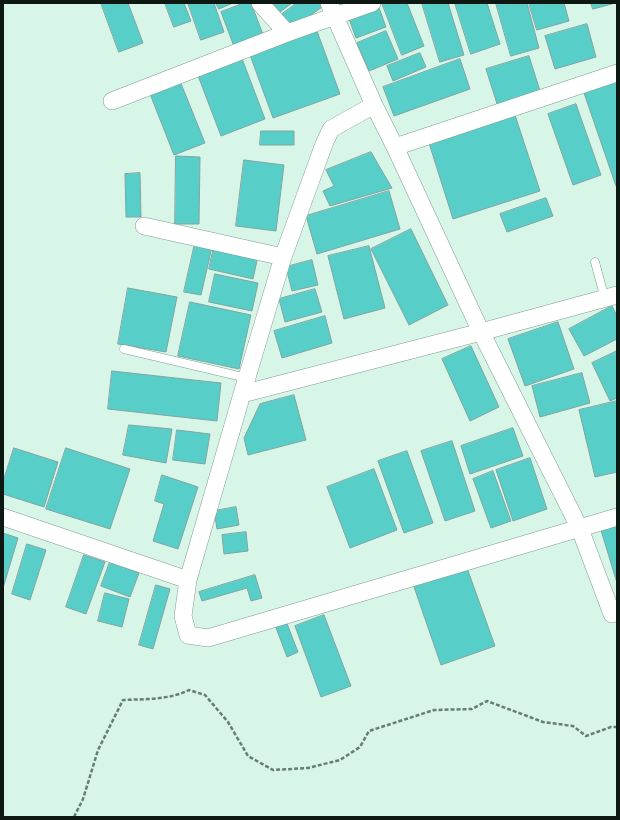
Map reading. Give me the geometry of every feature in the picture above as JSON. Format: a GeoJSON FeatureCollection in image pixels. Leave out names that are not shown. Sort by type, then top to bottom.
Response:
{"type":"FeatureCollection","features":[{"type":"Feature","properties":{"kind":"street"},"geometry":{"type":"LineString","coordinates":[[260,3],[287,33]]}},
{"type":"Feature","properties":{"kind":"street"},"geometry":{"type":"LineString","coordinates":[[112,101],[287,33],[332,9],[372,3]]}},
{"type":"Feature","properties":{"kind":"street"},"geometry":{"type":"LineString","coordinates":[[332,9],[374,105],[481,332],[580,529],[612,614]]}},
{"type":"Feature","properties":{"kind":"street"},"geometry":{"type":"LineString","coordinates":[[395,147],[617,73]]}},
{"type":"Feature","properties":{"kind":"street"},"geometry":{"type":"LineString","coordinates":[[374,105],[331,129],[324,144],[283,257],[188,580],[183,616],[188,635],[208,638],[617,517]]}},
{"type":"Feature","properties":{"kind":"street"},"geometry":{"type":"LineString","coordinates":[[144,226],[283,257]]}},
{"type":"Feature","properties":{"kind":"street"},"geometry":{"type":"LineString","coordinates":[[244,386],[481,332],[611,297]]}},
{"type":"Feature","properties":{"kind":"street"},"geometry":{"type":"LineString","coordinates":[[3,516],[188,580]]}},
{"type":"Feature","properties":{"kind":"lane"},"geometry":{"type":"LineString","coordinates":[[595,262],[611,297]]}},
{"type":"Feature","properties":{"kind":"lane"},"geometry":{"type":"LineString","coordinates":[[124,349],[244,386]]}},
{"type":"Feature","properties":{"kind":"path"},"geometry":{"type":"LineString","coordinates":[[74,817],[83,799],[98,750],[123,700],[172,696],[189,690],[205,695],[228,722],[248,756],[273,770],[308,768],[340,760],[360,747],[369,731],[434,710],[472,709],[487,701],[543,722],[573,726],[586,736],[611,727],[617,727]]}},
{"type":"Feature","properties":{"kind":"building"},"geometry":{"type":"Polygon","coordinates":[[[101,3],[128,3],[143,43],[119,52],[101,3]]]}},
{"type":"Feature","properties":{"kind":"building"},"geometry":{"type":"Polygon","coordinates":[[[165,3],[184,3],[191,21],[174,27],[165,3]]]}},
{"type":"Feature","properties":{"kind":"building"},"geometry":{"type":"Polygon","coordinates":[[[188,3],[214,3],[224,32],[201,40],[188,3]]]}},
{"type":"Feature","properties":{"kind":"building"},"geometry":{"type":"Polygon","coordinates":[[[216,3],[233,3],[219,9],[216,3]]]}},
{"type":"Feature","properties":{"kind":"building"},"geometry":{"type":"Polygon","coordinates":[[[244,3],[251,3],[264,37],[235,49],[221,12],[244,3]]]}},
{"type":"Feature","properties":{"kind":"building"},"geometry":{"type":"Polygon","coordinates":[[[273,3],[292,3],[280,12],[273,3]]]}},
{"type":"Feature","properties":{"kind":"building"},"geometry":{"type":"Polygon","coordinates":[[[297,3],[319,3],[322,7],[292,29],[282,14],[297,3]]]}},
{"type":"Feature","properties":{"kind":"building"},"geometry":{"type":"Polygon","coordinates":[[[382,3],[407,3],[424,46],[402,55],[382,3]]]}},
{"type":"Feature","properties":{"kind":"building"},"geometry":{"type":"Polygon","coordinates":[[[422,3],[448,3],[464,55],[440,62],[422,3]]]}},
{"type":"Feature","properties":{"kind":"building"},"geometry":{"type":"Polygon","coordinates":[[[455,3],[487,3],[500,44],[471,54],[455,3]]]}},
{"type":"Feature","properties":{"kind":"building"},"geometry":{"type":"Polygon","coordinates":[[[496,3],[527,3],[539,48],[511,56],[496,3]]]}},
{"type":"Feature","properties":{"kind":"building"},"geometry":{"type":"Polygon","coordinates":[[[529,3],[564,3],[569,21],[537,30],[529,3]]]}},
{"type":"Feature","properties":{"kind":"building"},"geometry":{"type":"Polygon","coordinates":[[[591,3],[612,3],[612,4],[593,9],[591,3]]]}},
{"type":"Feature","properties":{"kind":"building"},"geometry":{"type":"Polygon","coordinates":[[[378,5],[386,27],[356,38],[348,16],[378,5]]]}},
{"type":"Feature","properties":{"kind":"building"},"geometry":{"type":"Polygon","coordinates":[[[587,24],[596,57],[555,69],[545,36],[587,24]]]}},
{"type":"Feature","properties":{"kind":"building"},"geometry":{"type":"Polygon","coordinates":[[[317,31],[340,94],[273,118],[250,55],[317,31]]]}},
{"type":"Feature","properties":{"kind":"building"},"geometry":{"type":"Polygon","coordinates":[[[386,31],[398,59],[369,71],[357,43],[386,31]]]}},
{"type":"Feature","properties":{"kind":"building"},"geometry":{"type":"Polygon","coordinates":[[[420,53],[426,67],[393,81],[387,66],[420,53]]]}},
{"type":"Feature","properties":{"kind":"building"},"geometry":{"type":"Polygon","coordinates":[[[241,56],[265,119],[221,136],[197,73],[241,56]]]}},
{"type":"Feature","properties":{"kind":"building"},"geometry":{"type":"Polygon","coordinates":[[[529,56],[541,94],[498,107],[486,69],[529,56]]]}},
{"type":"Feature","properties":{"kind":"building"},"geometry":{"type":"Polygon","coordinates":[[[460,59],[470,89],[394,116],[383,87],[460,59]]]}},
{"type":"Feature","properties":{"kind":"building"},"geometry":{"type":"Polygon","coordinates":[[[180,81],[205,143],[174,155],[150,94],[180,81]]]}},
{"type":"Feature","properties":{"kind":"building"},"geometry":{"type":"Polygon","coordinates":[[[617,82],[617,186],[616,186],[584,93],[617,82]]]}},
{"type":"Feature","properties":{"kind":"building"},"geometry":{"type":"Polygon","coordinates":[[[576,104],[601,175],[573,185],[548,114],[576,104]]]}},
{"type":"Feature","properties":{"kind":"building"},"geometry":{"type":"Polygon","coordinates":[[[514,112],[540,191],[453,219],[428,140],[514,112]]]}},
{"type":"Feature","properties":{"kind":"building"},"geometry":{"type":"Polygon","coordinates":[[[261,131],[294,131],[294,145],[260,145],[261,131]]]}},
{"type":"Feature","properties":{"kind":"building"},"geometry":{"type":"Polygon","coordinates":[[[371,152],[392,188],[330,206],[323,191],[334,186],[326,170],[371,152]]]}},
{"type":"Feature","properties":{"kind":"building"},"geometry":{"type":"Polygon","coordinates":[[[176,156],[200,157],[199,224],[175,224],[176,156]]]}},
{"type":"Feature","properties":{"kind":"building"},"geometry":{"type":"Polygon","coordinates":[[[244,160],[284,165],[276,231],[236,226],[244,160]]]}},
{"type":"Feature","properties":{"kind":"building"},"geometry":{"type":"Polygon","coordinates":[[[140,173],[141,217],[126,217],[125,174],[140,173]]]}},
{"type":"Feature","properties":{"kind":"building"},"geometry":{"type":"Polygon","coordinates":[[[389,191],[400,229],[317,254],[306,216],[389,191]]]}},
{"type":"Feature","properties":{"kind":"building"},"geometry":{"type":"Polygon","coordinates":[[[546,198],[553,216],[507,232],[500,214],[546,198]]]}},
{"type":"Feature","properties":{"kind":"building"},"geometry":{"type":"Polygon","coordinates":[[[411,229],[448,305],[409,325],[371,249],[411,229]]]}},
{"type":"Feature","properties":{"kind":"building"},"geometry":{"type":"Polygon","coordinates":[[[195,243],[212,247],[201,295],[184,292],[195,243]]]}},
{"type":"Feature","properties":{"kind":"building"},"geometry":{"type":"Polygon","coordinates":[[[369,246],[385,308],[344,319],[328,256],[369,246]]]}},
{"type":"Feature","properties":{"kind":"building"},"geometry":{"type":"Polygon","coordinates":[[[214,247],[258,256],[253,279],[209,269],[214,247]]]}},
{"type":"Feature","properties":{"kind":"building"},"geometry":{"type":"Polygon","coordinates":[[[312,260],[318,285],[292,291],[286,267],[312,260]]]}},
{"type":"Feature","properties":{"kind":"building"},"geometry":{"type":"Polygon","coordinates":[[[215,274],[258,283],[252,311],[209,302],[215,274]]]}},
{"type":"Feature","properties":{"kind":"building"},"geometry":{"type":"Polygon","coordinates":[[[128,288],[177,297],[166,352],[118,344],[128,288]]]}},
{"type":"Feature","properties":{"kind":"building"},"geometry":{"type":"Polygon","coordinates":[[[315,289],[322,312],[285,322],[279,299],[315,289]]]}},
{"type":"Feature","properties":{"kind":"building"},"geometry":{"type":"Polygon","coordinates":[[[190,302],[251,315],[239,369],[178,356],[190,302]]]}},
{"type":"Feature","properties":{"kind":"building"},"geometry":{"type":"Polygon","coordinates":[[[612,306],[617,316],[617,339],[584,356],[569,329],[612,306]]]}},
{"type":"Feature","properties":{"kind":"building"},"geometry":{"type":"Polygon","coordinates":[[[325,316],[332,343],[282,358],[274,331],[325,316]]]}},
{"type":"Feature","properties":{"kind":"building"},"geometry":{"type":"Polygon","coordinates":[[[558,322],[574,369],[525,386],[508,339],[558,322]]]}},
{"type":"Feature","properties":{"kind":"building"},"geometry":{"type":"Polygon","coordinates":[[[471,346],[499,407],[470,421],[442,359],[471,346]]]}},
{"type":"Feature","properties":{"kind":"building"},"geometry":{"type":"Polygon","coordinates":[[[617,351],[617,398],[610,401],[592,363],[617,351]]]}},
{"type":"Feature","properties":{"kind":"building"},"geometry":{"type":"Polygon","coordinates":[[[112,371],[221,383],[217,421],[108,409],[112,371]]]}},
{"type":"Feature","properties":{"kind":"building"},"geometry":{"type":"Polygon","coordinates":[[[582,373],[590,403],[540,417],[532,386],[582,373]]]}},
{"type":"Feature","properties":{"kind":"building"},"geometry":{"type":"Polygon","coordinates":[[[294,395],[306,440],[248,455],[244,438],[260,404],[294,395]]]}},
{"type":"Feature","properties":{"kind":"building"},"geometry":{"type":"Polygon","coordinates":[[[617,401],[617,472],[595,477],[579,410],[617,401]]]}},
{"type":"Feature","properties":{"kind":"building"},"geometry":{"type":"Polygon","coordinates":[[[129,425],[172,429],[166,463],[123,455],[129,425]]]}},
{"type":"Feature","properties":{"kind":"building"},"geometry":{"type":"Polygon","coordinates":[[[513,428],[523,456],[470,474],[461,446],[513,428]]]}},
{"type":"Feature","properties":{"kind":"building"},"geometry":{"type":"Polygon","coordinates":[[[177,430],[210,434],[205,464],[173,460],[177,430]]]}},
{"type":"Feature","properties":{"kind":"building"},"geometry":{"type":"Polygon","coordinates":[[[452,441],[475,511],[445,521],[421,451],[452,441]]]}},
{"type":"Feature","properties":{"kind":"building"},"geometry":{"type":"Polygon","coordinates":[[[14,448],[58,462],[44,507],[3,494],[3,482],[14,448]]]}},
{"type":"Feature","properties":{"kind":"building"},"geometry":{"type":"Polygon","coordinates":[[[66,448],[130,469],[110,529],[46,509],[66,448]]]}},
{"type":"Feature","properties":{"kind":"building"},"geometry":{"type":"Polygon","coordinates":[[[407,451],[433,523],[404,533],[378,461],[407,451]]]}},
{"type":"Feature","properties":{"kind":"building"},"geometry":{"type":"Polygon","coordinates":[[[530,458],[547,509],[513,521],[496,470],[530,458]]]}},
{"type":"Feature","properties":{"kind":"building"},"geometry":{"type":"Polygon","coordinates":[[[374,469],[397,530],[350,548],[327,487],[374,469]]]}},
{"type":"Feature","properties":{"kind":"building"},"geometry":{"type":"Polygon","coordinates":[[[493,471],[511,521],[491,528],[473,479],[493,471]]]}},
{"type":"Feature","properties":{"kind":"building"},"geometry":{"type":"Polygon","coordinates":[[[162,475],[198,487],[178,549],[153,541],[164,504],[155,501],[162,475]]]}},
{"type":"Feature","properties":{"kind":"building"},"geometry":{"type":"Polygon","coordinates":[[[236,507],[239,525],[217,529],[214,511],[236,507]]]}},
{"type":"Feature","properties":{"kind":"building"},"geometry":{"type":"Polygon","coordinates":[[[617,522],[617,583],[600,527],[617,522]]]}},
{"type":"Feature","properties":{"kind":"building"},"geometry":{"type":"Polygon","coordinates":[[[246,532],[248,551],[224,554],[222,535],[246,532]]]}},
{"type":"Feature","properties":{"kind":"building"},"geometry":{"type":"Polygon","coordinates":[[[3,533],[18,538],[3,588],[3,533]]]}},
{"type":"Feature","properties":{"kind":"building"},"geometry":{"type":"Polygon","coordinates":[[[27,544],[46,550],[30,600],[12,594],[27,544]]]}},
{"type":"Feature","properties":{"kind":"building"},"geometry":{"type":"Polygon","coordinates":[[[84,555],[105,562],[86,614],[66,607],[84,555]]]}},
{"type":"Feature","properties":{"kind":"building"},"geometry":{"type":"Polygon","coordinates":[[[110,562],[139,573],[130,597],[101,586],[110,562]]]}},
{"type":"Feature","properties":{"kind":"building"},"geometry":{"type":"Polygon","coordinates":[[[466,565],[495,646],[441,665],[413,584],[466,565]]]}},
{"type":"Feature","properties":{"kind":"building"},"geometry":{"type":"Polygon","coordinates":[[[255,575],[262,598],[251,601],[247,588],[202,601],[199,592],[255,575]]]}},
{"type":"Feature","properties":{"kind":"building"},"geometry":{"type":"Polygon","coordinates":[[[156,585],[170,589],[153,649],[139,645],[156,585]]]}},
{"type":"Feature","properties":{"kind":"building"},"geometry":{"type":"Polygon","coordinates":[[[105,593],[129,599],[122,627],[98,621],[105,593]]]}},
{"type":"Feature","properties":{"kind":"building"},"geometry":{"type":"Polygon","coordinates":[[[324,615],[351,686],[321,697],[295,626],[324,615]]]}},
{"type":"Feature","properties":{"kind":"building"},"geometry":{"type":"Polygon","coordinates":[[[286,621],[298,652],[287,657],[275,625],[286,621]]]}}]}
